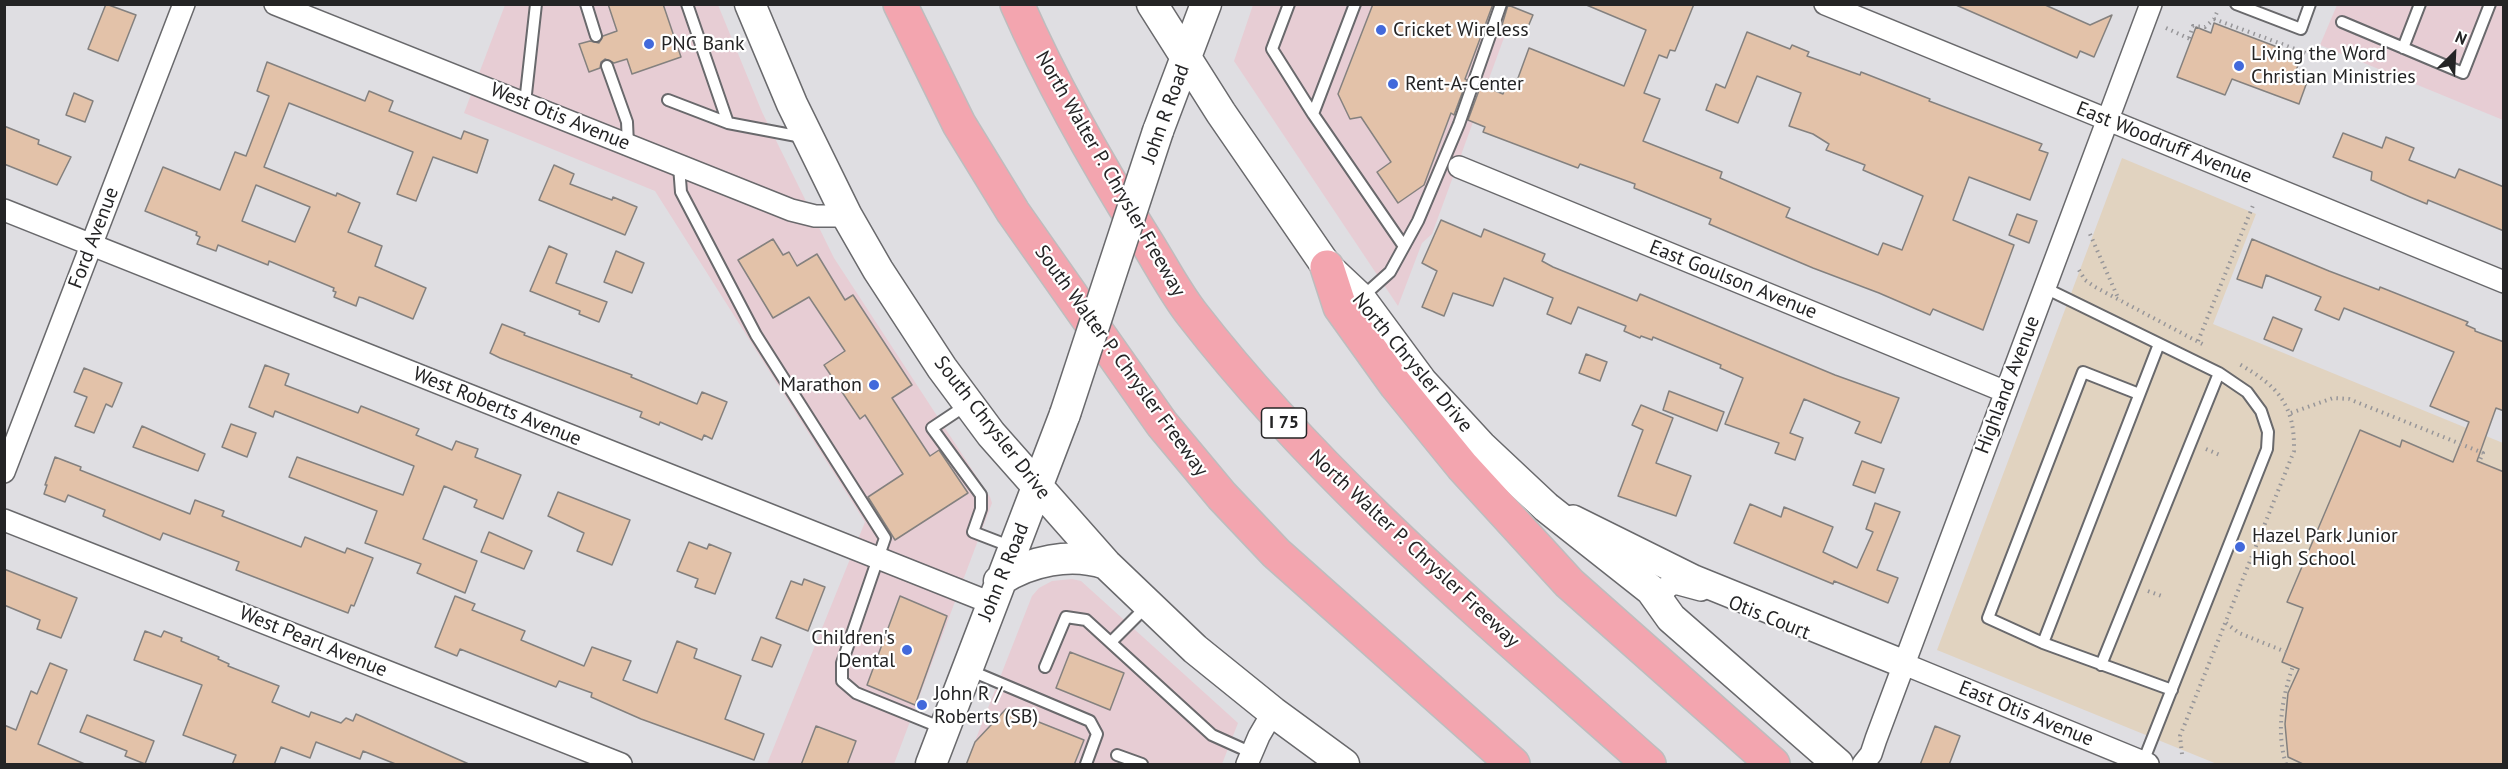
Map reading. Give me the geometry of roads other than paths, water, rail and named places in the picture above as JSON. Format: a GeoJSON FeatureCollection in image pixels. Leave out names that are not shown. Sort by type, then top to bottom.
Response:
{"type":"FeatureCollection","features":[{"type":"Feature","properties":{"kind":"highway","name":"South Walter P. Chrysler Freeway"},"geometry":{"type":"LineString","coordinates":[[900,4],[959,123],[1013,212],[1162,424],[1222,496],[1276,553],[1513,765]]}},
{"type":"Feature","properties":{"kind":"highway","name":"North Walter P. Chrysler Freeway"},"geometry":{"type":"LineString","coordinates":[[1017,4],[1042,62],[1093,152],[1190,312],[1274,412],[1326,469],[1512,642],[1649,765]]}},
{"type":"Feature","properties":{"kind":"highway"},"geometry":{"type":"LineString","coordinates":[[1327,267],[1340,308],[1396,385],[1462,466],[1569,583],[1773,765]]}},
{"type":"Feature","properties":{"kind":"main road","name":"South Chrysler Drive"},"geometry":{"type":"LineString","coordinates":[[750,4],[772,60],[847,216],[878,270],[991,434],[1106,564],[1148,605],[1196,649],[1273,712],[1344,765]]}},
{"type":"Feature","properties":{"kind":"main road","name":"North Chrysler Drive"},"geometry":{"type":"LineString","coordinates":[[1152,4],[1327,267],[1360,298],[1422,382],[1481,446],[1546,507],[1651,590],[1671,618],[1838,765]]}},
{"type":"Feature","properties":{"kind":"main road","name":"John R Road"},"geometry":{"type":"LineString","coordinates":[[931,765],[995,592],[1065,414],[1158,131],[1206,4]]}},
{"type":"Feature","properties":{"kind":"main road"},"geometry":{"type":"LineString","coordinates":[[995,592],[1013,572],[1038,562],[1095,560],[1106,564]]}},
{"type":"Feature","properties":{"kind":"street","name":"Ford Avenue"},"geometry":{"type":"LineString","coordinates":[[4,472],[184,4]]}},
{"type":"Feature","properties":{"kind":"street","name":"West Otis Avenue"},"geometry":{"type":"LineString","coordinates":[[275,4],[799,213],[815,216],[847,216]]}},
{"type":"Feature","properties":{"kind":"street","name":"East Woodruff Avenue"},"geometry":{"type":"LineString","coordinates":[[1825,4],[2504,282]]}},
{"type":"Feature","properties":{"kind":"street","name":"Highland Avenue"},"geometry":{"type":"LineString","coordinates":[[1863,765],[1870,754],[2151,4]]}},
{"type":"Feature","properties":{"kind":"street","name":"East Goulson Avenue"},"geometry":{"type":"LineString","coordinates":[[1459,167],[2006,392]]}},
{"type":"Feature","properties":{"kind":"street","name":"West Roberts Avenue"},"geometry":{"type":"LineString","coordinates":[[4,210],[879,559],[995,592]]}},
{"type":"Feature","properties":{"kind":"street"},"geometry":{"type":"LineString","coordinates":[[1533,495],[1551,508],[1694,579],[1904,664]]}},
{"type":"Feature","properties":{"kind":"street","name":"West Pearl Avenue"},"geometry":{"type":"LineString","coordinates":[[4,520],[621,765]]}},
{"type":"Feature","properties":{"kind":"street"},"geometry":{"type":"LineString","coordinates":[[1627,545],[1642,564],[1651,590]]}},
{"type":"Feature","properties":{"kind":"street","name":"Otis Court"},"geometry":{"type":"LineString","coordinates":[[1671,618],[1662,603],[1662,595],[1667,587],[1675,583],[1691,586],[1880,664],[1904,664]]}},
{"type":"Feature","properties":{"kind":"street","name":"East Otis Avenue"},"geometry":{"type":"LineString","coordinates":[[1904,664],[2146,763]]}},
{"type":"Feature","properties":{"kind":"street"},"geometry":{"type":"LineString","coordinates":[[1249,759],[1273,712]]}},
{"type":"Feature","properties":{"kind":"lane"},"geometry":{"type":"LineString","coordinates":[[525,103],[536,4]]}},
{"type":"Feature","properties":{"kind":"lane"},"geometry":{"type":"LineString","coordinates":[[586,4],[596,36]]}},
{"type":"Feature","properties":{"kind":"lane"},"geometry":{"type":"LineString","coordinates":[[687,4],[728,123]]}},
{"type":"Feature","properties":{"kind":"lane"},"geometry":{"type":"LineString","coordinates":[[1289,4],[1272,49],[1313,114],[1403,245]]}},
{"type":"Feature","properties":{"kind":"lane"},"geometry":{"type":"LineString","coordinates":[[1313,114],[1355,4]]}},
{"type":"Feature","properties":{"kind":"lane"},"geometry":{"type":"LineString","coordinates":[[1360,298],[1390,272],[1418,221],[1459,124],[1501,4]]}},
{"type":"Feature","properties":{"kind":"lane"},"geometry":{"type":"LineString","coordinates":[[2236,4],[2258,8],[2301,29],[2310,4]]}},
{"type":"Feature","properties":{"kind":"lane"},"geometry":{"type":"LineString","coordinates":[[2403,48],[2420,4]]}},
{"type":"Feature","properties":{"kind":"lane"},"geometry":{"type":"LineString","coordinates":[[2342,22],[2463,73],[2490,4]]}},
{"type":"Feature","properties":{"kind":"lane"},"geometry":{"type":"LineString","coordinates":[[607,66],[627,122],[628,145]]}},
{"type":"Feature","properties":{"kind":"lane"},"geometry":{"type":"LineString","coordinates":[[668,100],[728,123],[808,138]]}},
{"type":"Feature","properties":{"kind":"lane"},"geometry":{"type":"LineString","coordinates":[[679,166],[681,192],[756,335],[885,538],[842,663],[843,681],[856,693],[944,729]]}},
{"type":"Feature","properties":{"kind":"lane"},"geometry":{"type":"LineString","coordinates":[[2045,288],[2219,373],[2247,392],[2261,411],[2268,432],[2267,449],[2172,690],[2146,763]]}},
{"type":"Feature","properties":{"kind":"lane"},"geometry":{"type":"LineString","coordinates":[[2043,643],[2159,344]]}},
{"type":"Feature","properties":{"kind":"lane"},"geometry":{"type":"LineString","coordinates":[[2139,394],[2083,372],[1988,618],[2043,643],[2172,690]]}},
{"type":"Feature","properties":{"kind":"lane"},"geometry":{"type":"LineString","coordinates":[[2101,665],[2219,373]]}},
{"type":"Feature","properties":{"kind":"lane"},"geometry":{"type":"LineString","coordinates":[[968,403],[932,428],[981,495],[981,509],[973,532],[1013,547]]}},
{"type":"Feature","properties":{"kind":"lane"},"geometry":{"type":"LineString","coordinates":[[1111,642],[1148,605]]}},
{"type":"Feature","properties":{"kind":"lane"},"geometry":{"type":"LineString","coordinates":[[1045,667],[1066,617],[1086,620],[1212,735],[1249,759]]}},
{"type":"Feature","properties":{"kind":"lane"},"geometry":{"type":"LineString","coordinates":[[966,669],[1090,721],[1097,734],[1086,765]]}},
{"type":"Feature","properties":{"kind":"lane"},"geometry":{"type":"LineString","coordinates":[[1117,755],[1142,765]]}},
{"type":"Feature","properties":{"kind":"place","name":"Cricket Wireless"},"geometry":{"type":"Point","coordinates":[1381,30]}},
{"type":"Feature","properties":{"kind":"place","name":"PNC Bank"},"geometry":{"type":"Point","coordinates":[649,44]}},
{"type":"Feature","properties":{"kind":"place","name":"Living the Word Christian Ministries"},"geometry":{"type":"Point","coordinates":[2239,66]}},
{"type":"Feature","properties":{"kind":"place","name":"Rent-A-Center"},"geometry":{"type":"Point","coordinates":[1393,84]}},
{"type":"Feature","properties":{"kind":"place","name":"Marathon"},"geometry":{"type":"Point","coordinates":[874,385]}},
{"type":"Feature","properties":{"kind":"place","name":"Hazel Park Junior High School"},"geometry":{"type":"Point","coordinates":[2240,547]}},
{"type":"Feature","properties":{"kind":"place","name":"Children's Dental"},"geometry":{"type":"Point","coordinates":[907,650]}},
{"type":"Feature","properties":{"kind":"place","name":"John R / Roberts (SB)"},"geometry":{"type":"Point","coordinates":[922,705]}}]}
